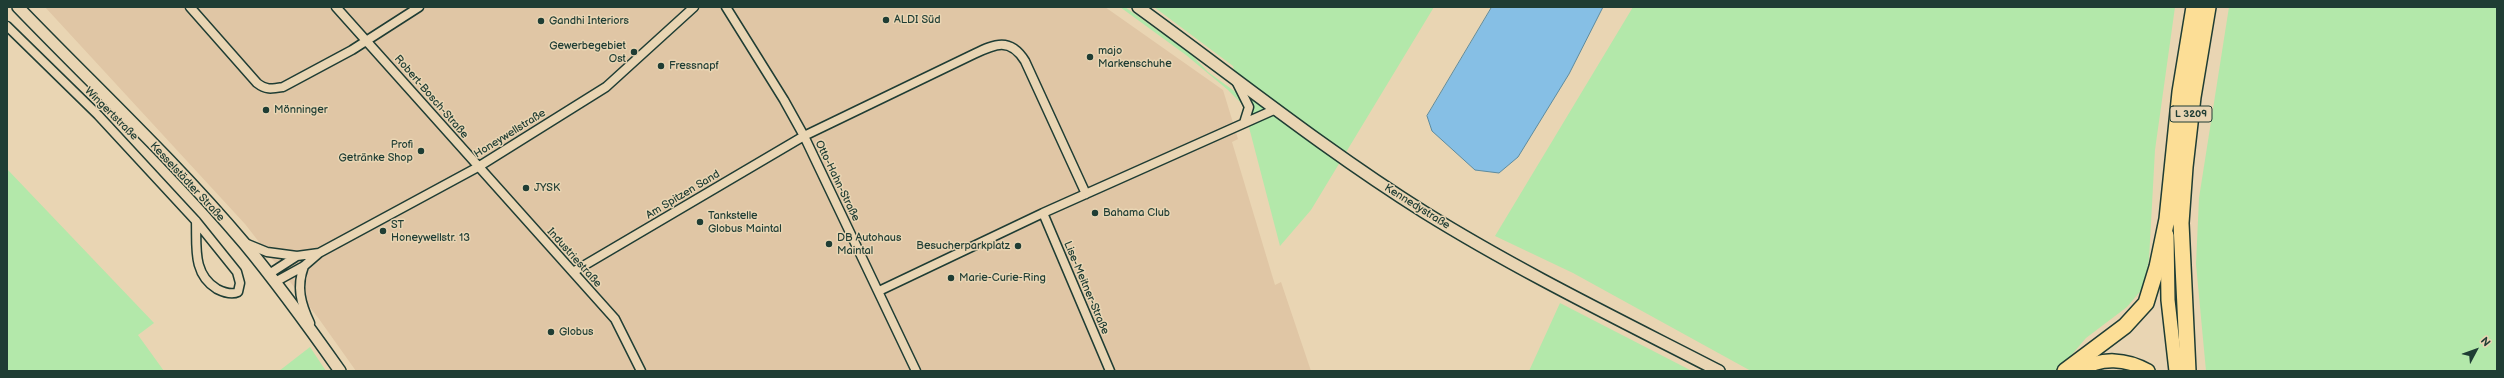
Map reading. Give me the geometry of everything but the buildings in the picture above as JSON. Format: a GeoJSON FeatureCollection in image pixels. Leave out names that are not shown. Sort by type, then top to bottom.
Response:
{"type":"FeatureCollection","features":[{"type":"Feature","properties":{"kind":"highway","name":"L 3209"},"geometry":{"type":"LineString","coordinates":[[2176,371],[2168,300],[2167,220],[2177,115],[2194,7]]}},
{"type":"Feature","properties":{"kind":"highway","name":"L 3209"},"geometry":{"type":"LineString","coordinates":[[2188,371],[2182,223],[2185,167],[2192,104],[2208,7]]}},
{"type":"Feature","properties":{"kind":"highway"},"geometry":{"type":"LineString","coordinates":[[2065,371],[2125,326],[2146,303],[2157,268],[2167,220]]}},
{"type":"Feature","properties":{"kind":"highway"},"geometry":{"type":"LineString","coordinates":[[2080,371],[2096,363],[2113,361],[2131,363],[2148,371]]}},
{"type":"Feature","properties":{"kind":"main road","name":"Kesselstädter Straße"},"geometry":{"type":"LineString","coordinates":[[18,7],[186,180],[243,242],[314,333],[340,371]]}},
{"type":"Feature","properties":{"kind":"main road","name":"Kennedystraße"},"geometry":{"type":"LineString","coordinates":[[1138,7],[1276,109],[1425,212],[1518,266],[1719,371]]}},
{"type":"Feature","properties":{"kind":"street"},"geometry":{"type":"LineString","coordinates":[[190,7],[265,88],[282,87],[366,40],[419,7]]}},
{"type":"Feature","properties":{"kind":"street","name":"Robert-Bosch-Straße"},"geometry":{"type":"LineString","coordinates":[[336,7],[478,167]]}},
{"type":"Feature","properties":{"kind":"street","name":"Honeywellstraße"},"geometry":{"type":"LineString","coordinates":[[272,278],[304,266],[319,253],[478,167],[606,87],[694,7]]}},
{"type":"Feature","properties":{"kind":"street","name":"Otto-Hahn-Straße"},"geometry":{"type":"LineString","coordinates":[[726,7],[784,100],[804,136],[916,371]]}},
{"type":"Feature","properties":{"kind":"street","name":"Wingertstraße"},"geometry":{"type":"LineString","coordinates":[[7,26],[98,115],[196,221],[237,272],[240,283],[238,292],[233,293],[220,290],[210,285],[201,273],[197,259],[196,221]]}},
{"type":"Feature","properties":{"kind":"street"},"geometry":{"type":"LineString","coordinates":[[804,136],[992,46],[1007,45],[1018,50],[1025,61],[1086,194]]}},
{"type":"Feature","properties":{"kind":"street"},"geometry":{"type":"LineString","coordinates":[[1234,78],[1249,107],[1244,123]]}},
{"type":"Feature","properties":{"kind":"street"},"geometry":{"type":"LineString","coordinates":[[879,291],[1043,213],[1276,109]]}},
{"type":"Feature","properties":{"kind":"street","name":"Am Spitzen Sand"},"geometry":{"type":"LineString","coordinates":[[573,272],[804,136]]}},
{"type":"Feature","properties":{"kind":"street","name":"Industriestraße"},"geometry":{"type":"LineString","coordinates":[[478,167],[618,324],[642,371]]}},
{"type":"Feature","properties":{"kind":"street","name":"Lise-Meitner-Straße"},"geometry":{"type":"LineString","coordinates":[[1043,213],[1110,371]]}},
{"type":"Feature","properties":{"kind":"street","name":"Honeywellstraße"},"geometry":{"type":"LineString","coordinates":[[243,242],[267,252],[297,256],[319,253]]}},
{"type":"Feature","properties":{"kind":"street","name":"Honeywellstraße"},"geometry":{"type":"LineString","coordinates":[[272,278],[297,256]]}},
{"type":"Feature","properties":{"kind":"street"},"geometry":{"type":"LineString","coordinates":[[304,266],[299,287],[302,306],[314,333]]}},
{"type":"Feature","properties":{"kind":"shaded area"},"geometry":{"type":"Polygon","coordinates":[[[45,7],[1105,7],[1223,90],[1238,139],[1232,142],[1275,285],[1281,282],[1311,371],[356,371],[319,319],[245,224],[45,7]]]}},
{"type":"Feature","properties":{"kind":"green space"},"geometry":{"type":"Polygon","coordinates":[[[1120,7],[1125,7],[1191,54],[1208,72],[1237,93],[1243,105],[1228,90],[1186,55],[1120,7]]]}},
{"type":"Feature","properties":{"kind":"green space"},"geometry":{"type":"Polygon","coordinates":[[[1154,7],[1434,7],[1311,210],[1280,246],[1233,66],[1154,7]]]}},
{"type":"Feature","properties":{"kind":"green space"},"geometry":{"type":"Polygon","coordinates":[[[1633,7],[2175,7],[2155,150],[2149,259],[2144,287],[2127,307],[2086,338],[2058,371],[1751,371],[1573,273],[1495,236],[1633,7]]]}},
{"type":"Feature","properties":{"kind":"green space"},"geometry":{"type":"Polygon","coordinates":[[[2229,7],[2497,7],[2497,371],[2206,371],[2196,264],[2199,198],[2229,7]]]}},
{"type":"Feature","properties":{"kind":"green space"},"geometry":{"type":"Polygon","coordinates":[[[7,169],[154,323],[138,335],[164,371],[7,371],[7,169]]]}},
{"type":"Feature","properties":{"kind":"green space"},"geometry":{"type":"Polygon","coordinates":[[[1560,303],[1692,371],[1529,371],[1560,303]]]}},
{"type":"Feature","properties":{"kind":"green space"},"geometry":{"type":"Polygon","coordinates":[[[310,347],[326,371],[279,371],[310,347]]]}},
{"type":"Feature","properties":{"kind":"water"},"geometry":{"type":"Polygon","coordinates":[[[1492,7],[1603,7],[1569,74],[1518,157],[1499,173],[1475,170],[1432,131],[1427,116],[1492,7]]]}},
{"type":"Feature","properties":{"kind":"place","name":"ALDI Süd"},"geometry":{"type":"Point","coordinates":[886,20]}},
{"type":"Feature","properties":{"kind":"place","name":"Gandhi Interiors"},"geometry":{"type":"Point","coordinates":[541,21]}},
{"type":"Feature","properties":{"kind":"place","name":"Gewerbegebiet Ost"},"geometry":{"type":"Point","coordinates":[634,52]}},
{"type":"Feature","properties":{"kind":"place","name":"majo Markenschuhe"},"geometry":{"type":"Point","coordinates":[1090,57]}},
{"type":"Feature","properties":{"kind":"place","name":"Fressnapf"},"geometry":{"type":"Point","coordinates":[661,66]}},
{"type":"Feature","properties":{"kind":"place","name":"Mönninger"},"geometry":{"type":"Point","coordinates":[266,110]}},
{"type":"Feature","properties":{"kind":"place","name":"Profi Getränke Shop"},"geometry":{"type":"Point","coordinates":[421,151]}},
{"type":"Feature","properties":{"kind":"place","name":"JYSK"},"geometry":{"type":"Point","coordinates":[526,188]}},
{"type":"Feature","properties":{"kind":"place","name":"Bahama Club"},"geometry":{"type":"Point","coordinates":[1095,213]}},
{"type":"Feature","properties":{"kind":"place","name":"Tankstelle Globus Maintal"},"geometry":{"type":"Point","coordinates":[700,222]}},
{"type":"Feature","properties":{"kind":"place","name":"ST Honeywellstr. 13"},"geometry":{"type":"Point","coordinates":[383,231]}},
{"type":"Feature","properties":{"kind":"place","name":"DB Autohaus Maintal"},"geometry":{"type":"Point","coordinates":[829,244]}},
{"type":"Feature","properties":{"kind":"place","name":"Besucherparkplatz"},"geometry":{"type":"Point","coordinates":[1018,246]}},
{"type":"Feature","properties":{"kind":"place","name":"Marie-Curie-Ring"},"geometry":{"type":"Point","coordinates":[951,278]}},
{"type":"Feature","properties":{"kind":"place","name":"Globus"},"geometry":{"type":"Point","coordinates":[551,332]}}]}
